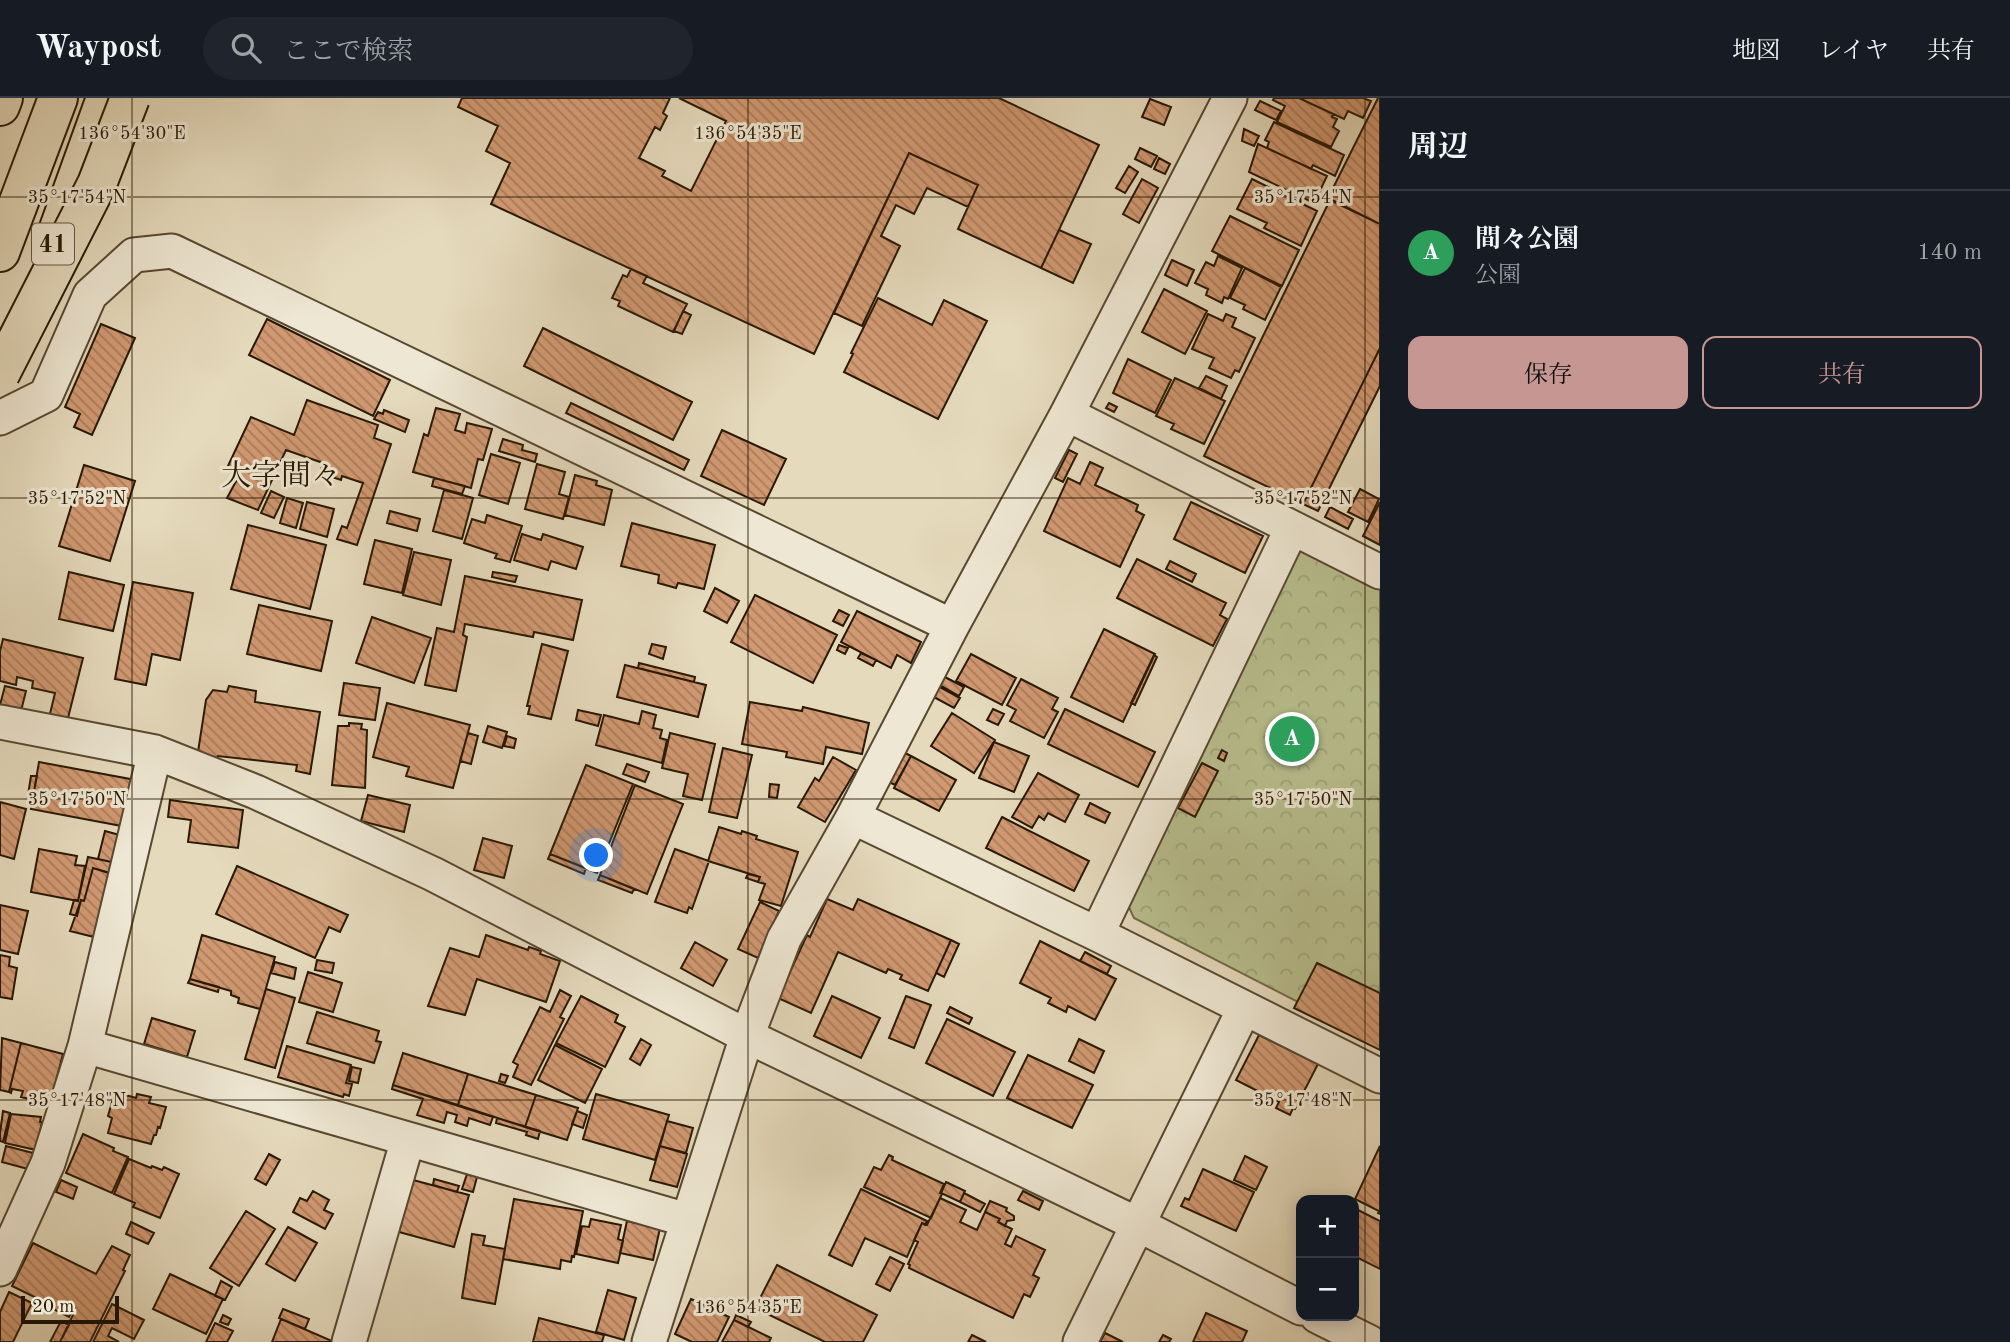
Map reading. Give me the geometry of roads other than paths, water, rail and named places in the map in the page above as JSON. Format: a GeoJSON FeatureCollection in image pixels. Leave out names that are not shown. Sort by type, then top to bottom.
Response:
{"type":"FeatureCollection","features":[{"type":"Feature","properties":{"kind":"highway"},"geometry":{"type":"LineString","coordinates":[[0,106],[3,98]]}},
{"type":"Feature","properties":{"kind":"highway"},"geometry":{"type":"LineString","coordinates":[[0,252],[58,98]]}},
{"type":"Feature","properties":{"kind":"highway","name":"41"},"geometry":{"type":"LineString","coordinates":[[0,390],[106,98]]}},
{"type":"Feature","properties":{"kind":"highway"},"geometry":{"type":"LineString","coordinates":[[0,374],[96,184],[130,98]]}},
{"type":"Feature","properties":{"kind":"street"},"geometry":{"type":"LineString","coordinates":[[649,1342],[747,1036],[784,939],[853,817],[952,626],[1068,415],[1230,98]]}},
{"type":"Feature","properties":{"kind":"street"},"geometry":{"type":"LineString","coordinates":[[0,418],[46,395],[90,295],[134,255],[172,251],[952,626]]}},
{"type":"Feature","properties":{"kind":"street"},"geometry":{"type":"LineString","coordinates":[[1068,415],[1380,572]]}},
{"type":"Feature","properties":{"kind":"street"},"geometry":{"type":"LineString","coordinates":[[1097,934],[1292,528]]}},
{"type":"Feature","properties":{"kind":"street"},"geometry":{"type":"LineString","coordinates":[[0,722],[155,752],[256,792],[433,874],[747,1036],[1137,1224],[1296,1305]]}},
{"type":"Feature","properties":{"kind":"street"},"geometry":{"type":"LineString","coordinates":[[0,1269],[48,1163],[85,1046],[155,752]]}},
{"type":"Feature","properties":{"kind":"street"},"geometry":{"type":"LineString","coordinates":[[853,817],[1097,934],[1380,1076]]}},
{"type":"Feature","properties":{"kind":"street"},"geometry":{"type":"LineString","coordinates":[[1080,1342],[1244,1009]]}},
{"type":"Feature","properties":{"kind":"street"},"geometry":{"type":"LineString","coordinates":[[85,1046],[687,1220]]}},
{"type":"Feature","properties":{"kind":"street"},"geometry":{"type":"LineString","coordinates":[[349,1342],[408,1139]]}},
{"type":"Feature","properties":{"kind":"street"},"geometry":{"type":"LineString","coordinates":[[1327,1321],[1369,1342]]}},
{"type":"Feature","properties":{"kind":"place","name":"間々公園"},"geometry":{"type":"Point","coordinates":[1292,739]}},
{"type":"Feature","properties":{"kind":"district","name":"大字間々"},"geometry":{"type":"Point","coordinates":[281,475]}}]}
